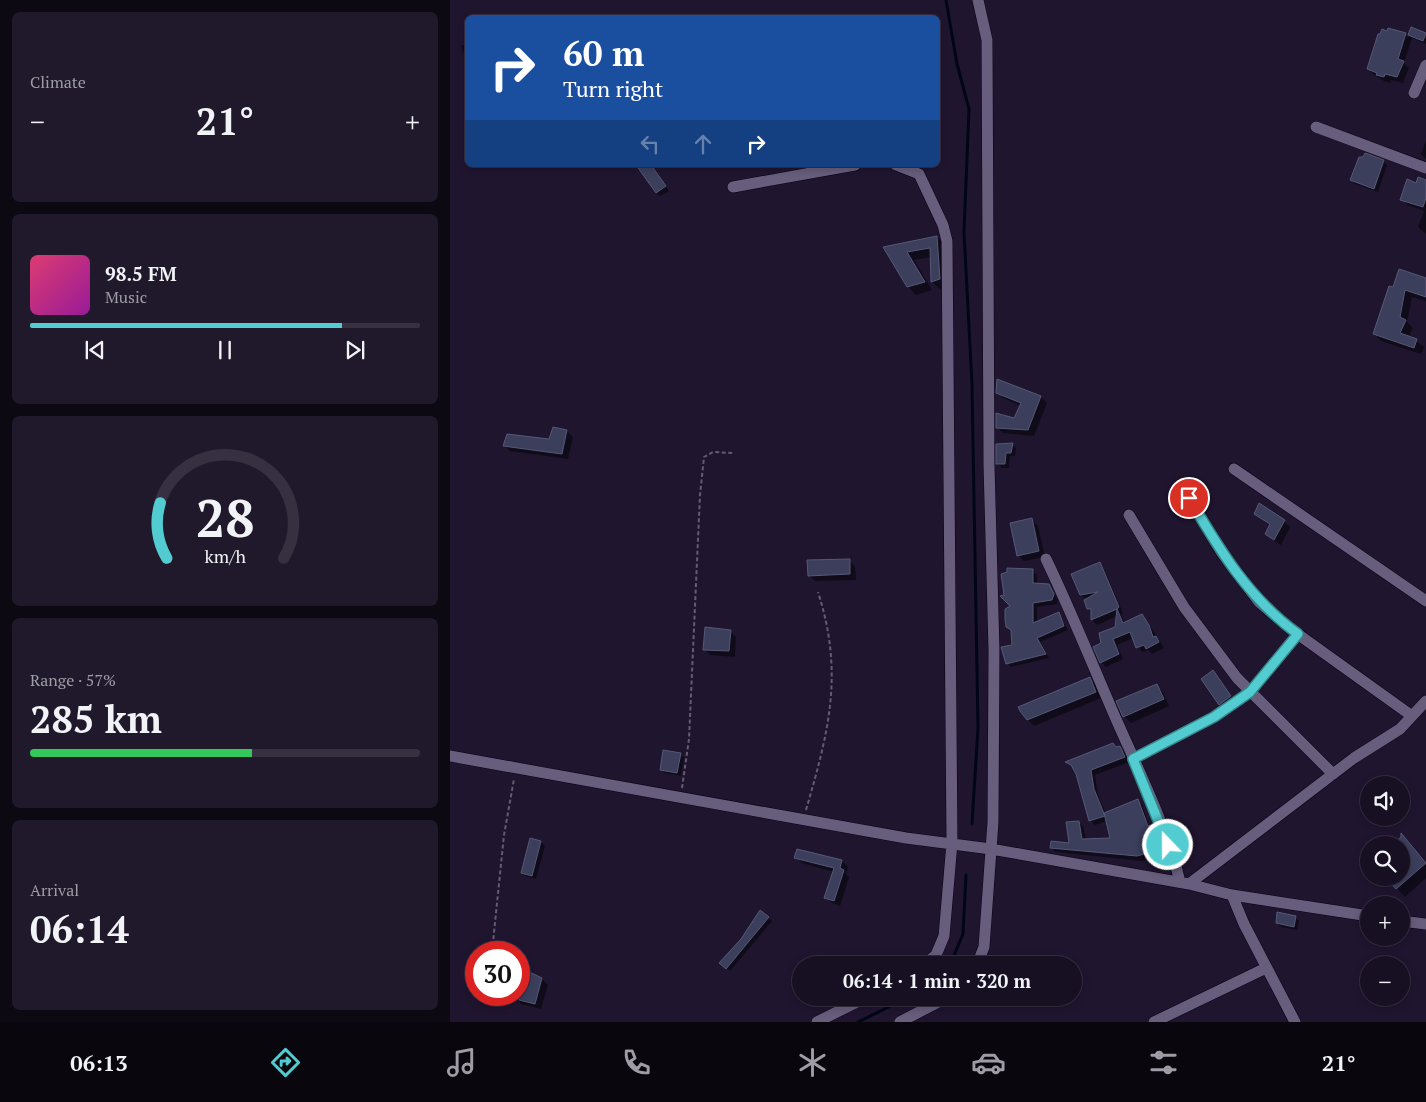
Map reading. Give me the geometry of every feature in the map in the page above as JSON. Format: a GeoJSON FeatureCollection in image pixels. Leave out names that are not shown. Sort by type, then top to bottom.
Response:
{"type":"FeatureCollection","features":[{"type":"Feature","properties":{"kind":"street"},"geometry":{"type":"LineString","coordinates":[[978,0],[987,40],[989,455],[994,650],[993,822],[984,947],[981,956]]}},
{"type":"Feature","properties":{"kind":"street"},"geometry":{"type":"LineString","coordinates":[[1414,93],[1426,65]]}},
{"type":"Feature","properties":{"kind":"street"},"geometry":{"type":"LineString","coordinates":[[1316,126],[1426,168]]}},
{"type":"Feature","properties":{"kind":"street"},"geometry":{"type":"LineString","coordinates":[[733,187],[844,167]]}},
{"type":"Feature","properties":{"kind":"street"},"geometry":{"type":"LineString","coordinates":[[901,167],[919,174],[943,225],[947,241],[952,843],[944,936],[935,956]]}},
{"type":"Feature","properties":{"kind":"street"},"geometry":{"type":"LineString","coordinates":[[1234,469],[1426,601]]}},
{"type":"Feature","properties":{"kind":"street"},"geometry":{"type":"LineString","coordinates":[[1189,498],[1222,554],[1260,602],[1298,634],[1412,716]]}},
{"type":"Feature","properties":{"kind":"street"},"geometry":{"type":"LineString","coordinates":[[1129,515],[1184,607],[1237,678],[1333,774]]}},
{"type":"Feature","properties":{"kind":"street"},"geometry":{"type":"LineString","coordinates":[[1046,559],[1066,601],[1184,883]]}},
{"type":"Feature","properties":{"kind":"street"},"geometry":{"type":"LineString","coordinates":[[1133,759],[1214,717],[1250,692],[1298,634]]}},
{"type":"Feature","properties":{"kind":"street"},"geometry":{"type":"LineString","coordinates":[[1184,883],[1333,774],[1400,729],[1426,701]]}},
{"type":"Feature","properties":{"kind":"street"},"geometry":{"type":"LineString","coordinates":[[450,756],[906,838],[991,849],[1184,883],[1232,895],[1360,915]]}},
{"type":"Feature","properties":{"kind":"street"},"geometry":{"type":"LineString","coordinates":[[1232,895],[1294,1022]]}},
{"type":"Feature","properties":{"kind":"street"},"geometry":{"type":"LineString","coordinates":[[1410,922],[1426,924]]}},
{"type":"Feature","properties":{"kind":"street"},"geometry":{"type":"LineString","coordinates":[[1154,1022],[1266,968]]}},
{"type":"Feature","properties":{"kind":"street"},"geometry":{"type":"LineString","coordinates":[[817,1022],[849,1006]]}},
{"type":"Feature","properties":{"kind":"street"},"geometry":{"type":"LineString","coordinates":[[900,1022],[931,1006]]}},
{"type":"Feature","properties":{"kind":"path"},"geometry":{"type":"LineString","coordinates":[[680,798],[689,739],[700,495],[704,457],[712,452],[733,453]]}},
{"type":"Feature","properties":{"kind":"path"},"geometry":{"type":"LineString","coordinates":[[803,820],[830,718],[833,682],[827,622],[818,592]]}},
{"type":"Feature","properties":{"kind":"path"},"geometry":{"type":"LineString","coordinates":[[493,941],[504,835],[516,769]]}},
{"type":"Feature","properties":{"kind":"building"},"geometry":{"type":"Polygon","coordinates":[[[1411,27],[1426,33],[1423,41],[1408,35],[1411,27]]]}},
{"type":"Feature","properties":{"kind":"building"},"geometry":{"type":"Polygon","coordinates":[[[1388,28],[1406,33],[1398,59],[1404,61],[1397,77],[1385,74],[1384,77],[1376,75],[1377,73],[1367,69],[1378,34],[1380,34],[1382,29],[1387,31],[1388,28]]]}},
{"type":"Feature","properties":{"kind":"building"},"geometry":{"type":"Polygon","coordinates":[[[1365,153],[1384,160],[1374,189],[1350,180],[1359,157],[1363,157],[1365,153]]]}},
{"type":"Feature","properties":{"kind":"building"},"geometry":{"type":"Polygon","coordinates":[[[637,167],[652,167],[666,186],[656,193],[637,167]]]}},
{"type":"Feature","properties":{"kind":"building"},"geometry":{"type":"Polygon","coordinates":[[[1418,177],[1426,180],[1426,198],[1423,207],[1400,200],[1407,179],[1416,183],[1418,177]]]}},
{"type":"Feature","properties":{"kind":"building"},"geometry":{"type":"Polygon","coordinates":[[[937,236],[940,279],[931,282],[930,248],[907,252],[925,282],[907,287],[883,247],[937,236]]]}},
{"type":"Feature","properties":{"kind":"building"},"geometry":{"type":"Polygon","coordinates":[[[1399,269],[1426,278],[1426,297],[1405,290],[1400,317],[1406,320],[1400,333],[1417,339],[1414,348],[1373,334],[1389,286],[1393,287],[1399,269]]]}},
{"type":"Feature","properties":{"kind":"building"},"geometry":{"type":"Polygon","coordinates":[[[997,379],[1041,396],[1028,430],[996,428],[996,413],[1014,418],[1021,403],[996,393],[997,379]]]}},
{"type":"Feature","properties":{"kind":"building"},"geometry":{"type":"Polygon","coordinates":[[[553,427],[567,430],[562,454],[503,446],[507,434],[549,439],[553,427]]]}},
{"type":"Feature","properties":{"kind":"building"},"geometry":{"type":"Polygon","coordinates":[[[1013,443],[1011,453],[1006,453],[1005,464],[996,464],[996,444],[1013,443]]]}},
{"type":"Feature","properties":{"kind":"building"},"geometry":{"type":"Polygon","coordinates":[[[1259,503],[1285,520],[1274,540],[1265,534],[1270,524],[1254,514],[1259,503]]]}},
{"type":"Feature","properties":{"kind":"building"},"geometry":{"type":"Polygon","coordinates":[[[1032,518],[1039,551],[1017,556],[1010,523],[1032,518]]]}},
{"type":"Feature","properties":{"kind":"building"},"geometry":{"type":"Polygon","coordinates":[[[850,559],[850,574],[808,576],[807,560],[850,559]]]}},
{"type":"Feature","properties":{"kind":"building"},"geometry":{"type":"Polygon","coordinates":[[[1100,562],[1119,607],[1091,620],[1091,609],[1087,609],[1084,600],[1098,592],[1080,595],[1071,574],[1100,562]]]}},
{"type":"Feature","properties":{"kind":"building"},"geometry":{"type":"Polygon","coordinates":[[[1007,568],[1033,569],[1033,583],[1049,584],[1054,594],[1052,600],[1033,603],[1033,623],[1059,612],[1064,626],[1037,638],[1046,654],[1006,664],[1001,647],[1012,645],[1011,630],[1006,627],[1005,619],[1005,609],[1010,606],[1000,596],[1004,595],[1001,574],[1007,572],[1007,568]]]}},
{"type":"Feature","properties":{"kind":"building"},"geometry":{"type":"Polygon","coordinates":[[[1117,609],[1123,623],[1142,614],[1149,625],[1153,637],[1156,636],[1159,642],[1146,649],[1144,645],[1136,648],[1130,632],[1113,639],[1119,654],[1100,663],[1093,647],[1101,643],[1099,633],[1115,627],[1117,609]]]}},
{"type":"Feature","properties":{"kind":"building"},"geometry":{"type":"Polygon","coordinates":[[[705,627],[731,630],[729,651],[703,650],[705,627]]]}},
{"type":"Feature","properties":{"kind":"building"},"geometry":{"type":"Polygon","coordinates":[[[1213,670],[1231,696],[1219,705],[1201,679],[1213,670]]]}},
{"type":"Feature","properties":{"kind":"building"},"geometry":{"type":"Polygon","coordinates":[[[1090,677],[1096,692],[1027,720],[1018,707],[1090,677]]]}},
{"type":"Feature","properties":{"kind":"building"},"geometry":{"type":"Polygon","coordinates":[[[1157,684],[1164,699],[1123,717],[1116,701],[1157,684]]]}},
{"type":"Feature","properties":{"kind":"building"},"geometry":{"type":"Polygon","coordinates":[[[1113,743],[1116,747],[1120,746],[1125,757],[1091,770],[1094,789],[1105,816],[1089,821],[1076,774],[1071,765],[1065,762],[1113,743]]]}},
{"type":"Feature","properties":{"kind":"building"},"geometry":{"type":"Polygon","coordinates":[[[663,750],[681,753],[677,773],[660,770],[663,750]]]}},
{"type":"Feature","properties":{"kind":"building"},"geometry":{"type":"Polygon","coordinates":[[[1138,799],[1148,826],[1154,824],[1164,852],[1153,856],[1152,852],[1137,856],[1050,848],[1051,841],[1069,843],[1066,822],[1079,821],[1082,839],[1110,838],[1104,813],[1138,799]]]}},
{"type":"Feature","properties":{"kind":"building"},"geometry":{"type":"Polygon","coordinates":[[[530,838],[541,841],[532,876],[521,873],[530,838]]]}},
{"type":"Feature","properties":{"kind":"building"},"geometry":{"type":"Polygon","coordinates":[[[1410,844],[1426,863],[1410,877],[1410,844]]]}},
{"type":"Feature","properties":{"kind":"building"},"geometry":{"type":"Polygon","coordinates":[[[797,849],[842,860],[840,868],[844,870],[834,901],[824,898],[834,868],[794,858],[797,849]]]}},
{"type":"Feature","properties":{"kind":"building"},"geometry":{"type":"Polygon","coordinates":[[[760,910],[769,917],[726,969],[719,963],[741,939],[760,910]]]}},
{"type":"Feature","properties":{"kind":"building"},"geometry":{"type":"Polygon","coordinates":[[[1277,912],[1296,916],[1294,927],[1276,923],[1277,912]]]}},
{"type":"Feature","properties":{"kind":"building"},"geometry":{"type":"Polygon","coordinates":[[[530,972],[542,978],[535,1004],[530,1003],[530,972]]]}},
{"type":"Feature","properties":{"kind":"waterway"},"geometry":{"type":"LineString","coordinates":[[946,0],[957,64],[969,109],[964,232],[972,384],[978,728],[972,824]]}},
{"type":"Feature","properties":{"kind":"waterway"},"geometry":{"type":"LineString","coordinates":[[954,956],[963,934],[966,875]]}},
{"type":"Feature","properties":{"kind":"waterway"},"geometry":{"type":"LineString","coordinates":[[858,1022],[891,1006]]}},
{"type":"Feature","properties":{"kind":"route"},"geometry":{"type":"LineString","coordinates":[[1168,845],[1133,759],[1214,717],[1250,692],[1275,665],[1298,634],[1260,602],[1222,554],[1189,498]]}}]}
